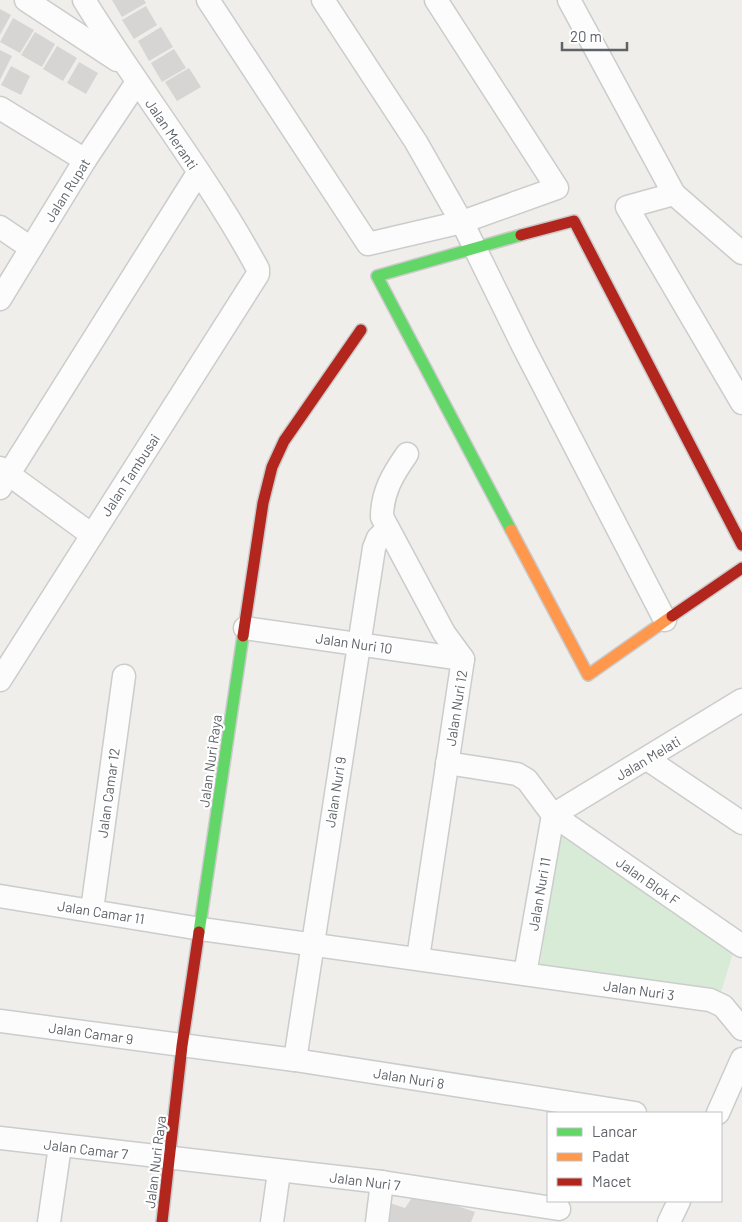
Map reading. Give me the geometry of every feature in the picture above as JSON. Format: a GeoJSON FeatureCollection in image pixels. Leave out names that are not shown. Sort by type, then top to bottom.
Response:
{"type":"FeatureCollection","features":[{"type":"Feature","properties":{"kind":"street"},"geometry":{"type":"LineString","coordinates":[[26,0],[124,64]]}},
{"type":"Feature","properties":{"kind":"street","name":"Jalan Meranti"},"geometry":{"type":"LineString","coordinates":[[84,0],[124,64],[236,228],[258,269]]}},
{"type":"Feature","properties":{"kind":"street"},"geometry":{"type":"LineString","coordinates":[[208,0],[368,244],[468,235],[574,221],[742,544]]}},
{"type":"Feature","properties":{"kind":"street"},"geometry":{"type":"LineString","coordinates":[[323,0],[416,142],[468,235],[665,620]]}},
{"type":"Feature","properties":{"kind":"street"},"geometry":{"type":"LineString","coordinates":[[436,0],[558,188],[468,235],[377,276],[588,675],[742,568]]}},
{"type":"Feature","properties":{"kind":"street"},"geometry":{"type":"LineString","coordinates":[[569,0],[674,194],[742,253]]}},
{"type":"Feature","properties":{"kind":"street","name":"Jalan Rupat"},"geometry":{"type":"LineString","coordinates":[[0,299],[85,160],[137,82]]}},
{"type":"Feature","properties":{"kind":"street"},"geometry":{"type":"LineString","coordinates":[[0,108],[85,160]]}},
{"type":"Feature","properties":{"kind":"street"},"geometry":{"type":"LineString","coordinates":[[92,535],[3,477],[198,173]]}},
{"type":"Feature","properties":{"kind":"street"},"geometry":{"type":"LineString","coordinates":[[674,194],[627,207],[742,403]]}},
{"type":"Feature","properties":{"kind":"street"},"geometry":{"type":"LineString","coordinates":[[0,227],[31,248]]}},
{"type":"Feature","properties":{"kind":"street","name":"Jalan Tambusai"},"geometry":{"type":"LineString","coordinates":[[0,680],[256,279],[258,269]]}},
{"type":"Feature","properties":{"kind":"street","name":"Jalan Nuri Raya"},"geometry":{"type":"LineString","coordinates":[[162,1222],[171,1158],[182,1046],[263,504],[272,467],[284,441],[361,330]]}},
{"type":"Feature","properties":{"kind":"street","name":"Jalan Nuri 12"},"geometry":{"type":"LineString","coordinates":[[407,454],[392,475],[384,497],[382,517],[444,633],[463,658],[418,958]]}},
{"type":"Feature","properties":{"kind":"street","name":"Jalan Nuri 9"},"geometry":{"type":"LineString","coordinates":[[296,1060],[358,643],[374,548],[378,538],[387,529]]}},
{"type":"Feature","properties":{"kind":"street","name":"Jalan Nuri 10"},"geometry":{"type":"LineString","coordinates":[[245,628],[463,658]]}},
{"type":"Feature","properties":{"kind":"street","name":"Jalan Camar 12"},"geometry":{"type":"LineString","coordinates":[[92,910],[124,676]]}},
{"type":"Feature","properties":{"kind":"street","name":"Jalan Melati"},"geometry":{"type":"LineString","coordinates":[[553,815],[742,700]]}},
{"type":"Feature","properties":{"kind":"street"},"geometry":{"type":"LineString","coordinates":[[647,759],[742,822]]}},
{"type":"Feature","properties":{"kind":"street","name":"Jalan Blok F"},"geometry":{"type":"LineString","coordinates":[[447,763],[517,774],[527,780],[553,815],[742,946]]}},
{"type":"Feature","properties":{"kind":"street","name":"Jalan Nuri 11"},"geometry":{"type":"LineString","coordinates":[[525,974],[553,815]]}},
{"type":"Feature","properties":{"kind":"street","name":"Jalan Camar 11"},"geometry":{"type":"LineString","coordinates":[[0,896],[312,945]]}},
{"type":"Feature","properties":{"kind":"street","name":"Jalan Nuri 3"},"geometry":{"type":"LineString","coordinates":[[312,945],[418,958],[710,1000],[722,1006],[742,1029]]}},
{"type":"Feature","properties":{"kind":"street","name":"Jalan Camar 9"},"geometry":{"type":"LineString","coordinates":[[0,1021],[182,1046]]}},
{"type":"Feature","properties":{"kind":"street","name":"Jalan Nuri 8"},"geometry":{"type":"LineString","coordinates":[[182,1046],[296,1060],[620,1112]]}},
{"type":"Feature","properties":{"kind":"street"},"geometry":{"type":"LineString","coordinates":[[718,1112],[742,1060]]}},
{"type":"Feature","properties":{"kind":"street","name":"Jalan Camar 7"},"geometry":{"type":"LineString","coordinates":[[0,1138],[171,1158]]}},
{"type":"Feature","properties":{"kind":"street"},"geometry":{"type":"LineString","coordinates":[[49,1222],[60,1146]]}},
{"type":"Feature","properties":{"kind":"street","name":"Jalan Nuri 7"},"geometry":{"type":"LineString","coordinates":[[171,1158],[279,1172],[382,1182],[558,1210]]}},
{"type":"Feature","properties":{"kind":"street"},"geometry":{"type":"LineString","coordinates":[[272,1222],[279,1172]]}},
{"type":"Feature","properties":{"kind":"street"},"geometry":{"type":"LineString","coordinates":[[378,1222],[382,1182]]}},
{"type":"Feature","properties":{"kind":"street"},"geometry":{"type":"LineString","coordinates":[[669,1222],[679,1202]]}},
{"type":"Feature","properties":{"kind":"green space"},"geometry":{"type":"Polygon","coordinates":[[[557,832],[733,953],[719,998],[539,974],[557,832]]]}},
{"type":"Feature","properties":{"kind":"building"},"geometry":{"type":"Polygon","coordinates":[[[112,0],[144,0],[146,3],[122,17],[112,0]]]}},
{"type":"Feature","properties":{"kind":"building"},"geometry":{"type":"Polygon","coordinates":[[[146,6],[157,25],[134,39],[122,20],[146,6]]]}},
{"type":"Feature","properties":{"kind":"building"},"geometry":{"type":"Polygon","coordinates":[[[0,9],[11,15],[0,35],[0,9]]]}},
{"type":"Feature","properties":{"kind":"building"},"geometry":{"type":"Polygon","coordinates":[[[13,18],[34,30],[20,53],[0,42],[13,18]]]}},
{"type":"Feature","properties":{"kind":"building"},"geometry":{"type":"Polygon","coordinates":[[[161,27],[173,47],[149,61],[138,41],[161,27]]]}},
{"type":"Feature","properties":{"kind":"building"},"geometry":{"type":"Polygon","coordinates":[[[35,32],[55,44],[42,67],[21,55],[35,32]]]}},
{"type":"Feature","properties":{"kind":"building"},"geometry":{"type":"Polygon","coordinates":[[[57,46],[77,58],[63,81],[43,69],[57,46]]]}},
{"type":"Feature","properties":{"kind":"building"},"geometry":{"type":"Polygon","coordinates":[[[174,49],[186,68],[162,82],[151,63],[174,49]]]}},
{"type":"Feature","properties":{"kind":"building"},"geometry":{"type":"Polygon","coordinates":[[[0,50],[12,56],[0,80],[0,50]]]}},
{"type":"Feature","properties":{"kind":"building"},"geometry":{"type":"Polygon","coordinates":[[[79,62],[98,73],[86,94],[67,83],[79,62]]]}},
{"type":"Feature","properties":{"kind":"building"},"geometry":{"type":"Polygon","coordinates":[[[11,66],[30,76],[21,95],[1,85],[11,66]]]}},
{"type":"Feature","properties":{"kind":"building"},"geometry":{"type":"Polygon","coordinates":[[[189,68],[201,87],[177,101],[165,82],[189,68]]]}},
{"type":"Feature","properties":{"kind":"building"},"geometry":{"type":"Polygon","coordinates":[[[416,1192],[475,1212],[471,1222],[388,1222],[390,1203],[405,1208],[416,1192]]]}},
{"type":"Feature","properties":{"kind":"traffic: fast"},"geometry":{"type":"LineString","coordinates":[[511,530],[377,276],[521,235]]}},
{"type":"Feature","properties":{"kind":"traffic: fast"},"geometry":{"type":"LineString","coordinates":[[199,932],[243,636]]}},
{"type":"Feature","properties":{"kind":"traffic: slow"},"geometry":{"type":"LineString","coordinates":[[511,530],[588,675],[672,616]]}},
{"type":"Feature","properties":{"kind":"traffic: jam"},"geometry":{"type":"LineString","coordinates":[[521,235],[574,221],[742,545]]}},
{"type":"Feature","properties":{"kind":"traffic: jam"},"geometry":{"type":"LineString","coordinates":[[243,636],[263,503],[272,467],[284,441],[361,330]]}},
{"type":"Feature","properties":{"kind":"traffic: jam"},"geometry":{"type":"LineString","coordinates":[[672,616],[742,568]]}},
{"type":"Feature","properties":{"kind":"traffic: jam"},"geometry":{"type":"LineString","coordinates":[[162,1222],[182,1046],[199,932]]}}]}
